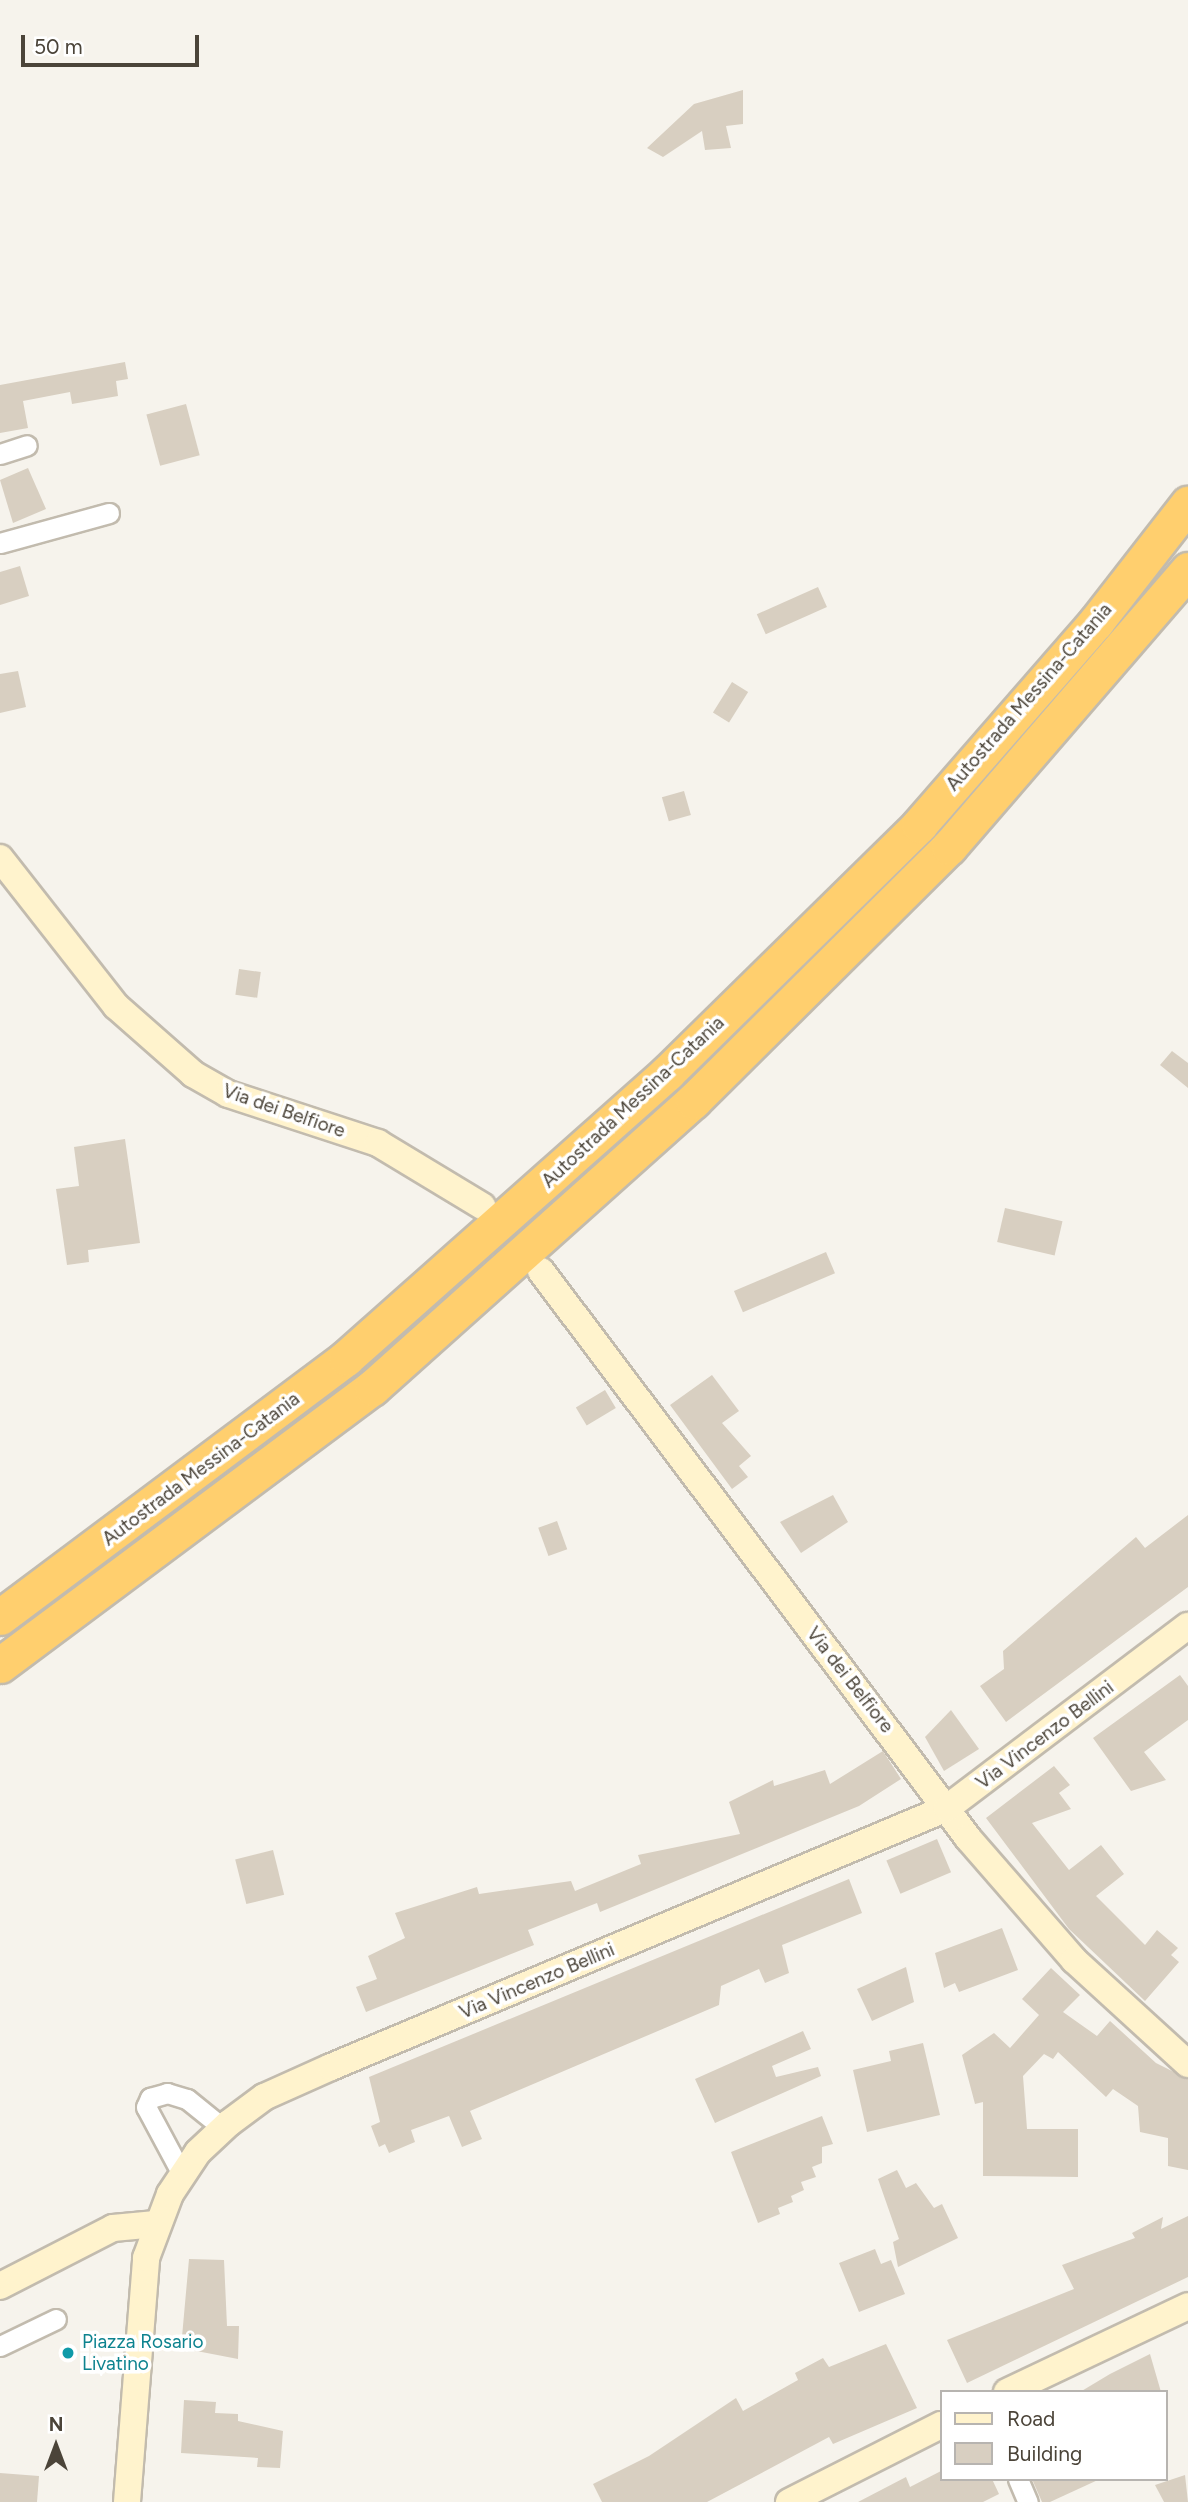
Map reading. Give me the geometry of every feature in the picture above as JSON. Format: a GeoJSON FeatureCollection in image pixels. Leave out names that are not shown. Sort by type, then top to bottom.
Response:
{"type":"FeatureCollection","features":[{"type":"Feature","properties":{"kind":"highway","name":"Autostrada Messina-Catania"},"geometry":{"type":"LineString","coordinates":[[0,1617],[346,1358],[667,1073],[919,825],[1096,622],[1188,504]]}},
{"type":"Feature","properties":{"kind":"highway","name":"Autostrada Messina-Catania"},"geometry":{"type":"LineString","coordinates":[[0,1665],[372,1388],[684,1110],[949,847],[1188,570]]}},
{"type":"Feature","properties":{"kind":"street"},"geometry":{"type":"LineString","coordinates":[[0,454],[27,445]]}},
{"type":"Feature","properties":{"kind":"street"},"geometry":{"type":"LineString","coordinates":[[0,543],[109,513]]}},
{"type":"Feature","properties":{"kind":"street","name":"Via dei Belfiore"},"geometry":{"type":"LineString","coordinates":[[0,858],[116,1006],[193,1074],[228,1094],[377,1143],[482,1206]]}},
{"type":"Feature","properties":{"kind":"street","name":"Via dei Belfiore"},"geometry":{"type":"LineString","coordinates":[[541,1271],[947,1808],[1074,1960],[1188,2064]]}},
{"type":"Feature","properties":{"kind":"street","name":"Via Vincenzo Bellini"},"geometry":{"type":"LineString","coordinates":[[127,2502],[139,2305],[156,2224],[182,2174],[223,2128],[264,2097],[320,2071],[947,1808],[1188,1626]]}},
{"type":"Feature","properties":{"kind":"street"},"geometry":{"type":"LineString","coordinates":[[182,2174],[146,2107],[150,2098],[167,2093],[187,2099],[223,2128]]}},
{"type":"Feature","properties":{"kind":"street"},"geometry":{"type":"LineString","coordinates":[[0,2286],[113,2228],[156,2224]]}},
{"type":"Feature","properties":{"kind":"street"},"geometry":{"type":"LineString","coordinates":[[1011,2390],[1188,2306]]}},
{"type":"Feature","properties":{"kind":"street"},"geometry":{"type":"LineString","coordinates":[[0,2346],[56,2319]]}},
{"type":"Feature","properties":{"kind":"street"},"geometry":{"type":"LineString","coordinates":[[789,2502],[940,2425]]}},
{"type":"Feature","properties":{"kind":"street"},"geometry":{"type":"LineString","coordinates":[[1019,2481],[1028,2502]]}},
{"type":"Feature","properties":{"kind":"building"},"geometry":{"type":"Polygon","coordinates":[[[743,90],[743,124],[726,126],[731,148],[705,150],[702,131],[663,157],[647,148],[694,104],[743,90]]]}},
{"type":"Feature","properties":{"kind":"building"},"geometry":{"type":"Polygon","coordinates":[[[125,362],[128,379],[116,381],[118,396],[72,404],[70,392],[23,401],[28,428],[0,433],[0,385],[125,362]]]}},
{"type":"Feature","properties":{"kind":"building"},"geometry":{"type":"Polygon","coordinates":[[[186,404],[200,455],[160,466],[146,415],[186,404]]]}},
{"type":"Feature","properties":{"kind":"building"},"geometry":{"type":"Polygon","coordinates":[[[28,468],[46,509],[13,523],[0,480],[28,468]]]}},
{"type":"Feature","properties":{"kind":"building"},"geometry":{"type":"Polygon","coordinates":[[[20,566],[29,596],[0,605],[0,572],[20,566]]]}},
{"type":"Feature","properties":{"kind":"building"},"geometry":{"type":"Polygon","coordinates":[[[818,587],[827,607],[766,634],[757,614],[818,587]]]}},
{"type":"Feature","properties":{"kind":"building"},"geometry":{"type":"Polygon","coordinates":[[[18,671],[26,707],[0,713],[0,674],[18,671]]]}},
{"type":"Feature","properties":{"kind":"building"},"geometry":{"type":"Polygon","coordinates":[[[732,682],[748,692],[729,723],[713,713],[732,682]]]}},
{"type":"Feature","properties":{"kind":"building"},"geometry":{"type":"Polygon","coordinates":[[[684,791],[691,815],[669,821],[662,797],[684,791]]]}},
{"type":"Feature","properties":{"kind":"building"},"geometry":{"type":"Polygon","coordinates":[[[239,969],[261,972],[257,998],[235,995],[239,969]]]}},
{"type":"Feature","properties":{"kind":"building"},"geometry":{"type":"Polygon","coordinates":[[[1172,1051],[1188,1063],[1188,1088],[1160,1065],[1172,1051]]]}},
{"type":"Feature","properties":{"kind":"building"},"geometry":{"type":"Polygon","coordinates":[[[125,1139],[140,1243],[88,1250],[89,1262],[67,1265],[56,1189],[79,1186],[74,1147],[125,1139]]]}},
{"type":"Feature","properties":{"kind":"building"},"geometry":{"type":"Polygon","coordinates":[[[1005,1208],[1062,1221],[1055,1255],[997,1242],[1005,1208]]]}},
{"type":"Feature","properties":{"kind":"building"},"geometry":{"type":"Polygon","coordinates":[[[826,1252],[835,1273],[743,1312],[734,1291],[826,1252]]]}},
{"type":"Feature","properties":{"kind":"building"},"geometry":{"type":"Polygon","coordinates":[[[712,1375],[739,1411],[722,1423],[751,1456],[739,1466],[748,1477],[732,1489],[670,1405],[712,1375]]]}},
{"type":"Feature","properties":{"kind":"building"},"geometry":{"type":"Polygon","coordinates":[[[605,1390],[616,1408],[587,1426],[576,1408],[605,1390]]]}},
{"type":"Feature","properties":{"kind":"building"},"geometry":{"type":"Polygon","coordinates":[[[833,1495],[848,1522],[801,1553],[780,1522],[833,1495]]]}},
{"type":"Feature","properties":{"kind":"building"},"geometry":{"type":"Polygon","coordinates":[[[1188,1515],[1188,1587],[1006,1722],[980,1686],[1004,1669],[1003,1651],[1136,1537],[1145,1548],[1188,1515]]]}},
{"type":"Feature","properties":{"kind":"building"},"geometry":{"type":"Polygon","coordinates":[[[557,1521],[567,1549],[548,1556],[538,1528],[557,1521]]]}},
{"type":"Feature","properties":{"kind":"building"},"geometry":{"type":"Polygon","coordinates":[[[1180,1675],[1188,1686],[1188,1720],[1144,1752],[1166,1780],[1131,1791],[1093,1738],[1180,1675]]]}},
{"type":"Feature","properties":{"kind":"building"},"geometry":{"type":"Polygon","coordinates":[[[951,1710],[979,1749],[944,1771],[925,1737],[951,1710]]]}},
{"type":"Feature","properties":{"kind":"building"},"geometry":{"type":"Polygon","coordinates":[[[883,1751],[901,1779],[859,1806],[600,1912],[597,1903],[528,1930],[534,1945],[366,2012],[356,1987],[377,1979],[368,1956],[405,1938],[395,1913],[477,1887],[479,1894],[571,1881],[575,1891],[641,1864],[638,1855],[740,1834],[729,1802],[773,1780],[774,1786],[825,1770],[830,1784],[883,1751]]]}},
{"type":"Feature","properties":{"kind":"building"},"geometry":{"type":"Polygon","coordinates":[[[1054,1766],[1070,1785],[1059,1793],[1071,1809],[1032,1823],[1069,1870],[1101,1845],[1124,1874],[1096,1896],[1145,1945],[1157,1930],[1178,1948],[1171,1955],[1179,1962],[1145,2001],[1069,1929],[986,1818],[1054,1766]]]}},
{"type":"Feature","properties":{"kind":"building"},"geometry":{"type":"Polygon","coordinates":[[[937,1839],[951,1872],[900,1894],[886,1860],[937,1839]]]}},
{"type":"Feature","properties":{"kind":"building"},"geometry":{"type":"Polygon","coordinates":[[[273,1850],[284,1895],[246,1904],[235,1859],[273,1850]]]}},
{"type":"Feature","properties":{"kind":"building"},"geometry":{"type":"Polygon","coordinates":[[[849,1879],[862,1913],[782,1945],[789,1973],[765,1983],[759,1969],[721,1986],[719,2005],[470,2111],[482,2139],[462,2147],[449,2116],[411,2130],[415,2142],[389,2153],[385,2144],[379,2147],[371,2126],[380,2122],[369,2077],[849,1879]]]}},
{"type":"Feature","properties":{"kind":"building"},"geometry":{"type":"Polygon","coordinates":[[[1002,1928],[1018,1970],[959,1992],[955,1983],[944,1988],[935,1953],[1002,1928]]]}},
{"type":"Feature","properties":{"kind":"building"},"geometry":{"type":"Polygon","coordinates":[[[906,1967],[914,2002],[872,2021],[857,1989],[906,1967]]]}},
{"type":"Feature","properties":{"kind":"building"},"geometry":{"type":"Polygon","coordinates":[[[1051,1968],[1080,1995],[1063,2012],[1097,2036],[1110,2021],[1156,2063],[1188,2079],[1188,2170],[1168,2166],[1168,2138],[1140,2132],[1138,2106],[1113,2089],[1106,2097],[1058,2052],[1053,2059],[1044,2054],[1023,2076],[1027,2129],[1078,2129],[1078,2177],[983,2176],[983,2102],[975,2104],[962,2055],[994,2033],[1010,2048],[1039,2015],[1022,1999],[1051,1968]]]}},
{"type":"Feature","properties":{"kind":"building"},"geometry":{"type":"Polygon","coordinates":[[[803,2031],[811,2049],[772,2066],[776,2077],[818,2067],[821,2076],[715,2123],[695,2079],[803,2031]]]}},
{"type":"Feature","properties":{"kind":"building"},"geometry":{"type":"Polygon","coordinates":[[[923,2043],[940,2115],[867,2132],[853,2070],[891,2061],[889,2051],[923,2043]]]}},
{"type":"Feature","properties":{"kind":"building"},"geometry":{"type":"Polygon","coordinates":[[[822,2116],[833,2144],[822,2147],[822,2163],[812,2167],[816,2177],[801,2182],[804,2190],[791,2196],[793,2202],[778,2208],[780,2214],[758,2223],[731,2152],[822,2116]]]}},
{"type":"Feature","properties":{"kind":"building"},"geometry":{"type":"Polygon","coordinates":[[[897,2170],[906,2188],[916,2183],[934,2208],[942,2204],[958,2238],[898,2267],[893,2242],[899,2239],[878,2179],[897,2170]]]}},
{"type":"Feature","properties":{"kind":"building"},"geometry":{"type":"Polygon","coordinates":[[[1188,2216],[1188,2277],[967,2383],[947,2340],[1074,2289],[1062,2265],[1135,2238],[1132,2233],[1163,2217],[1161,2229],[1188,2216]]]}},
{"type":"Feature","properties":{"kind":"building"},"geometry":{"type":"Polygon","coordinates":[[[875,2249],[881,2264],[891,2260],[905,2294],[859,2312],[839,2263],[875,2249]]]}},
{"type":"Feature","properties":{"kind":"building"},"geometry":{"type":"Polygon","coordinates":[[[189,2259],[224,2260],[227,2326],[239,2326],[238,2359],[181,2348],[189,2259]]]}},
{"type":"Feature","properties":{"kind":"building"},"geometry":{"type":"Polygon","coordinates":[[[886,2344],[917,2408],[833,2444],[829,2437],[707,2502],[602,2502],[593,2484],[649,2456],[736,2398],[743,2411],[798,2380],[795,2373],[823,2358],[829,2367],[886,2344]]]}},
{"type":"Feature","properties":{"kind":"building"},"geometry":{"type":"Polygon","coordinates":[[[1150,2354],[1160,2390],[1083,2390],[1150,2354]]]}},
{"type":"Feature","properties":{"kind":"building"},"geometry":{"type":"Polygon","coordinates":[[[184,2400],[216,2402],[215,2413],[238,2414],[238,2421],[283,2431],[280,2468],[257,2467],[258,2458],[181,2453],[184,2400]]]}},
{"type":"Feature","properties":{"kind":"building"},"geometry":{"type":"Polygon","coordinates":[[[940,2472],[940,2481],[993,2481],[999,2494],[983,2502],[858,2502],[906,2477],[910,2487],[940,2472]]]}},
{"type":"Feature","properties":{"kind":"building"},"geometry":{"type":"Polygon","coordinates":[[[0,2473],[39,2476],[37,2502],[0,2502],[0,2473]]]}},
{"type":"Feature","properties":{"kind":"building"},"geometry":{"type":"Polygon","coordinates":[[[1185,2475],[1188,2502],[1164,2502],[1155,2485],[1185,2475]]]}},
{"type":"Feature","properties":{"kind":"building"},"geometry":{"type":"Polygon","coordinates":[[[1033,2481],[1096,2481],[1050,2502],[1042,2502],[1033,2481]]]}},
{"type":"Feature","properties":{"kind":"place","name":"Piazza Rosario Livatino"},"geometry":{"type":"Point","coordinates":[68,2353]}}]}
